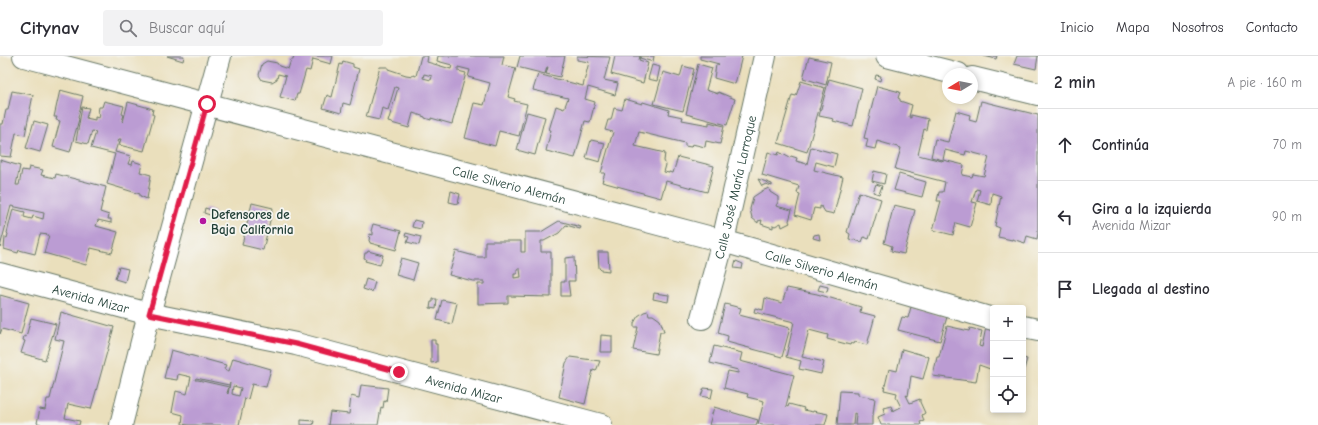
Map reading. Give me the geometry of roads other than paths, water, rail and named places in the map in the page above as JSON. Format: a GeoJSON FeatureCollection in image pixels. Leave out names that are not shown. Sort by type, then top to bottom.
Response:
{"type":"FeatureCollection","features":[{"type":"Feature","properties":{"kind":"street","name":"Calle Silverio Alemán"},"geometry":{"type":"LineString","coordinates":[[24,56],[723,241],[990,318]]}},
{"type":"Feature","properties":{"kind":"street"},"geometry":{"type":"LineString","coordinates":[[121,425],[149,314],[220,56]]}},
{"type":"Feature","properties":{"kind":"street","name":"Calle José María Larroque"},"geometry":{"type":"LineString","coordinates":[[702,318],[723,241],[765,56]]}},
{"type":"Feature","properties":{"kind":"street"},"geometry":{"type":"LineString","coordinates":[[887,56],[942,70]]}},
{"type":"Feature","properties":{"kind":"street"},"geometry":{"type":"LineString","coordinates":[[978,79],[1038,94]]}},
{"type":"Feature","properties":{"kind":"street","name":"Avenida Mizar"},"geometry":{"type":"LineString","coordinates":[[0,274],[149,314],[296,344],[601,425]]}},
{"type":"Feature","properties":{"kind":"street"},"geometry":{"type":"LineString","coordinates":[[1026,328],[1038,330]]}},
{"type":"Feature","properties":{"kind":"place","name":"Defensores de Baja California"},"geometry":{"type":"Point","coordinates":[203,221]}}]}
